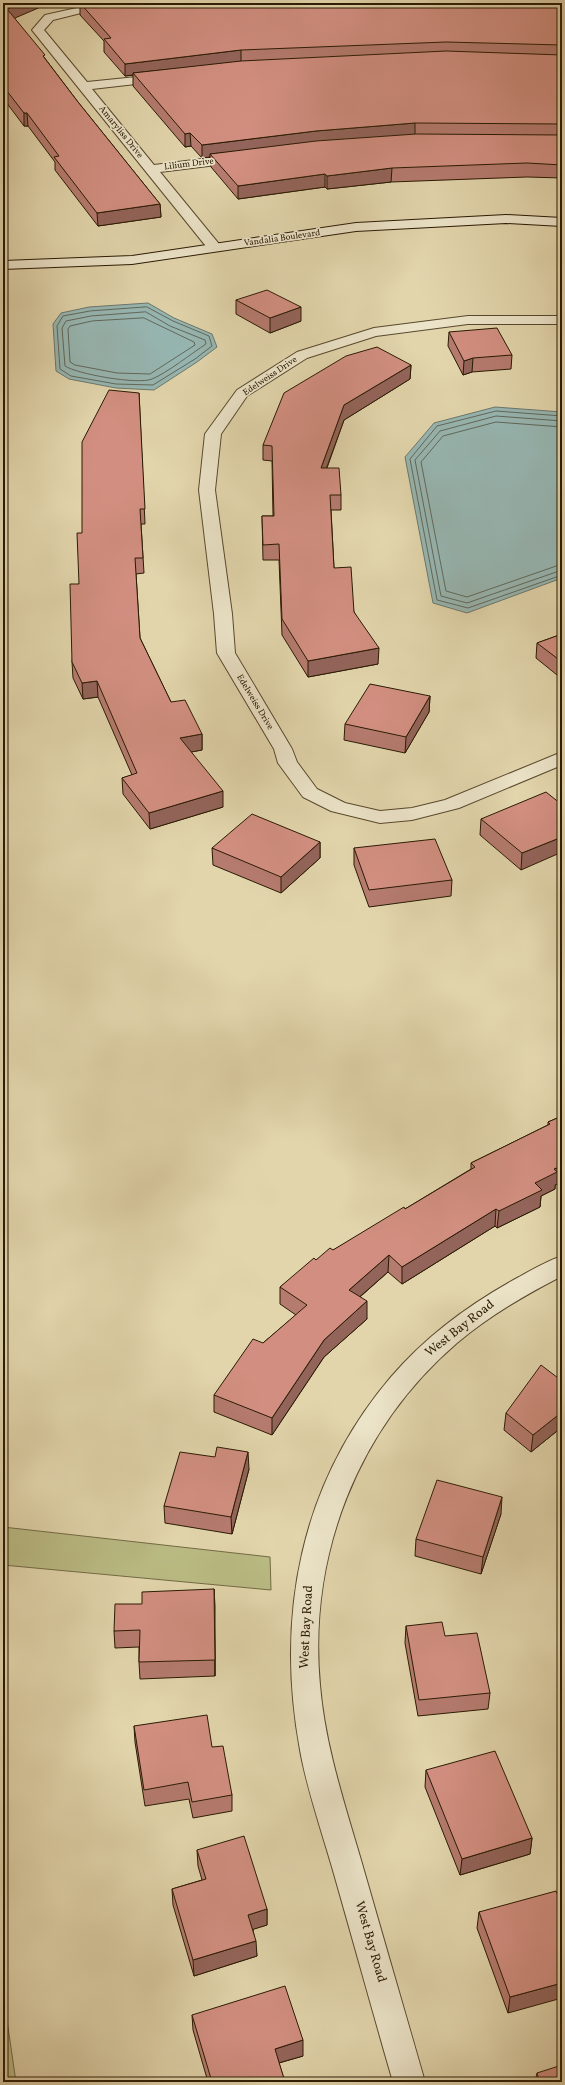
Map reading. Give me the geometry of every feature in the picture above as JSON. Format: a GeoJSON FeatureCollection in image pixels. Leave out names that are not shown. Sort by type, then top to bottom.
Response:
{"type":"FeatureCollection","features":[{"type":"Feature","properties":{"kind":"street","name":"Amaryliss Drive"},"geometry":{"type":"LineString","coordinates":[[143,3],[81,10],[49,17],[38,30],[214,247]]}},
{"type":"Feature","properties":{"kind":"street"},"geometry":{"type":"LineString","coordinates":[[84,86],[171,76]]}},
{"type":"Feature","properties":{"kind":"street","name":"Lilium Drive"},"geometry":{"type":"LineString","coordinates":[[151,169],[253,156]]}},
{"type":"Feature","properties":{"kind":"street","name":"Vandalia Boulevard"},"geometry":{"type":"LineString","coordinates":[[9,264],[132,260],[356,227],[506,219],[562,222]]}},
{"type":"Feature","properties":{"kind":"street","name":"Edelweiss Drive"},"geometry":{"type":"LineString","coordinates":[[562,320],[468,320],[374,332],[302,355],[242,393],[213,434],[207,490],[223,614],[226,653],[283,749],[288,763],[310,793],[338,807],[380,817],[412,814],[452,804],[562,758]]}},
{"type":"Feature","properties":{"kind":"street","name":"West Bay Road"},"geometry":{"type":"LineString","coordinates":[[409,2082],[315,1753],[307,1706],[304,1661],[305,1617],[310,1575],[319,1534],[332,1495],[369,1424],[392,1393],[440,1342],[477,1313],[510,1292],[562,1265]]}},
{"type":"Feature","properties":{"kind":"green space"},"geometry":{"type":"Polygon","coordinates":[[[3,1527],[270,1557],[271,1590],[3,1565],[3,1527]]]}},
{"type":"Feature","properties":{"kind":"green space"},"geometry":{"type":"Polygon","coordinates":[[[3,1993],[16,2082],[3,2082],[3,1993]]]}},
{"type":"Feature","properties":{"kind":"water"},"geometry":{"type":"Polygon","coordinates":[[[148,303],[174,318],[212,334],[217,347],[154,390],[116,388],[69,379],[56,371],[53,324],[61,313],[89,307],[148,303]]]}},
{"type":"Feature","properties":{"kind":"water"},"geometry":{"type":"Polygon","coordinates":[[[495,407],[562,412],[562,578],[467,613],[433,603],[405,457],[434,423],[495,407]]]}},
{"type":"Feature","properties":{"kind":"building"},"geometry":{"type":"Polygon","coordinates":[[[3,3],[21,3],[7,9],[45,55],[43,56],[78,102],[160,204],[97,213],[54,157],[59,156],[27,113],[24,113],[3,86],[3,3]]]}},
{"type":"Feature","properties":{"kind":"building"},"geometry":{"type":"Polygon","coordinates":[[[80,3],[562,3],[562,45],[446,42],[241,50],[125,64],[104,39],[111,38],[80,3]]]}},
{"type":"Feature","properties":{"kind":"building"},"geometry":{"type":"Polygon","coordinates":[[[446,51],[562,55],[562,124],[415,123],[316,131],[202,145],[190,133],[185,134],[133,73],[241,61],[446,51]]]}},
{"type":"Feature","properties":{"kind":"building"},"geometry":{"type":"Polygon","coordinates":[[[416,134],[562,135],[562,165],[527,163],[392,168],[327,176],[325,174],[238,186],[210,154],[316,141],[416,134]]]}},
{"type":"Feature","properties":{"kind":"building"},"geometry":{"type":"Polygon","coordinates":[[[267,290],[301,307],[270,318],[236,300],[267,290]]]}},
{"type":"Feature","properties":{"kind":"building"},"geometry":{"type":"Polygon","coordinates":[[[497,328],[512,355],[473,358],[464,361],[449,332],[497,328]]]}},
{"type":"Feature","properties":{"kind":"building"},"geometry":{"type":"Polygon","coordinates":[[[377,347],[411,365],[344,405],[321,468],[339,468],[341,495],[330,495],[334,568],[351,567],[354,612],[379,648],[308,661],[282,619],[279,544],[263,545],[262,516],[274,516],[272,446],[263,445],[284,393],[346,356],[377,347]]]}},
{"type":"Feature","properties":{"kind":"building"},"geometry":{"type":"Polygon","coordinates":[[[109,390],[139,393],[145,509],[140,509],[143,558],[135,558],[140,638],[171,702],[185,700],[202,734],[180,738],[223,791],[149,813],[122,778],[137,773],[97,681],[82,683],[72,662],[70,584],[79,584],[77,533],[82,533],[82,442],[109,390]]]}},
{"type":"Feature","properties":{"kind":"building"},"geometry":{"type":"Polygon","coordinates":[[[562,634],[562,662],[537,643],[562,634]]]}},
{"type":"Feature","properties":{"kind":"building"},"geometry":{"type":"Polygon","coordinates":[[[370,684],[430,696],[406,737],[345,724],[370,684]]]}},
{"type":"Feature","properties":{"kind":"building"},"geometry":{"type":"Polygon","coordinates":[[[546,792],[561,804],[562,803],[562,837],[522,853],[481,819],[546,792]]]}},
{"type":"Feature","properties":{"kind":"building"},"geometry":{"type":"Polygon","coordinates":[[[252,814],[320,842],[281,877],[212,848],[252,814]]]}},
{"type":"Feature","properties":{"kind":"building"},"geometry":{"type":"Polygon","coordinates":[[[435,839],[452,880],[369,890],[354,848],[435,839]]]}},
{"type":"Feature","properties":{"kind":"building"},"geometry":{"type":"Polygon","coordinates":[[[562,1116],[562,1166],[554,1169],[557,1172],[535,1183],[542,1190],[499,1211],[496,1209],[402,1267],[389,1255],[349,1290],[367,1301],[324,1340],[272,1418],[214,1395],[253,1339],[263,1343],[307,1305],[280,1287],[314,1258],[316,1260],[330,1248],[333,1250],[404,1207],[405,1209],[475,1167],[471,1163],[550,1124],[548,1122],[562,1116]]]}},
{"type":"Feature","properties":{"kind":"building"},"geometry":{"type":"Polygon","coordinates":[[[541,1365],[562,1381],[562,1412],[533,1435],[506,1413],[541,1365]]]}},
{"type":"Feature","properties":{"kind":"building"},"geometry":{"type":"Polygon","coordinates":[[[217,1447],[248,1452],[231,1517],[164,1506],[180,1452],[215,1457],[217,1447]]]}},
{"type":"Feature","properties":{"kind":"building"},"geometry":{"type":"Polygon","coordinates":[[[437,1480],[502,1497],[483,1557],[416,1539],[437,1480]]]}},
{"type":"Feature","properties":{"kind":"building"},"geometry":{"type":"Polygon","coordinates":[[[214,1589],[215,1660],[139,1662],[140,1630],[114,1631],[115,1604],[142,1604],[142,1592],[214,1589]]]}},
{"type":"Feature","properties":{"kind":"building"},"geometry":{"type":"Polygon","coordinates":[[[442,1622],[445,1636],[477,1633],[490,1693],[419,1700],[406,1626],[442,1622]]]}},
{"type":"Feature","properties":{"kind":"building"},"geometry":{"type":"Polygon","coordinates":[[[207,1715],[212,1747],[223,1746],[232,1795],[192,1802],[188,1782],[144,1790],[134,1726],[207,1715]]]}},
{"type":"Feature","properties":{"kind":"building"},"geometry":{"type":"Polygon","coordinates":[[[495,1751],[532,1838],[462,1859],[426,1770],[495,1751]]]}},
{"type":"Feature","properties":{"kind":"building"},"geometry":{"type":"Polygon","coordinates":[[[244,1836],[267,1909],[248,1915],[256,1941],[193,1960],[172,1889],[206,1879],[197,1850],[244,1836]]]}},
{"type":"Feature","properties":{"kind":"building"},"geometry":{"type":"Polygon","coordinates":[[[556,1891],[562,1905],[562,1983],[510,1997],[479,1912],[556,1891]]]}},
{"type":"Feature","properties":{"kind":"building"},"geometry":{"type":"Polygon","coordinates":[[[285,1986],[303,2040],[275,2049],[285,2082],[212,2082],[192,2015],[285,1986]]]}},
{"type":"Feature","properties":{"kind":"building"},"geometry":{"type":"Polygon","coordinates":[[[562,2065],[562,2082],[540,2082],[537,2073],[562,2065]]]}},
{"type":"Feature","properties":{"kind":"waterway"},"geometry":{"type":"LineString","coordinates":[[3,276],[5,288],[3,302]]}}]}
